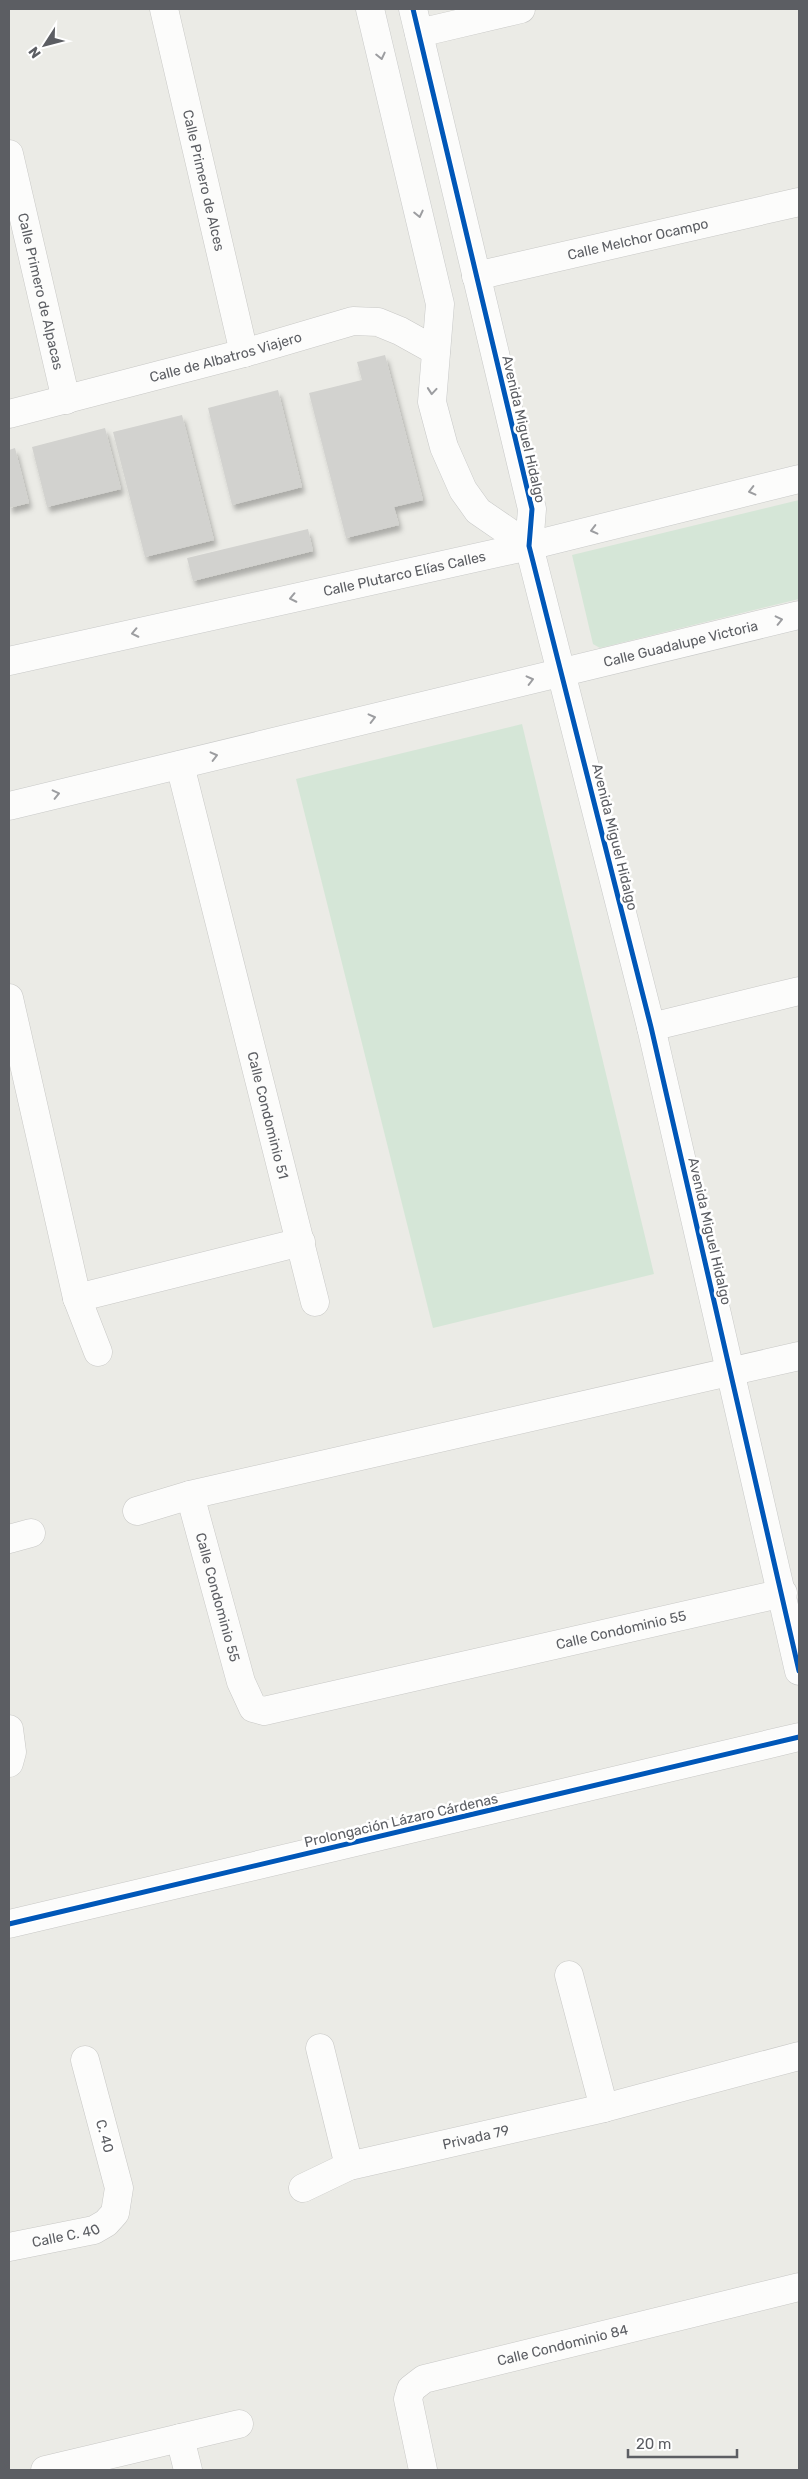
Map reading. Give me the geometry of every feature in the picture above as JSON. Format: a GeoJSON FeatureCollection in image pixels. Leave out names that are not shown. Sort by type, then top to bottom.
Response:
{"type":"FeatureCollection","features":[{"type":"Feature","properties":{"kind":"street","name":"Calle Primero de Alces"},"geometry":{"type":"LineString","coordinates":[[164,9],[244,353]]}},
{"type":"Feature","properties":{"kind":"street"},"geometry":{"type":"LineString","coordinates":[[370,9],[440,304],[432,402],[444,447],[463,490],[478,511],[529,546]]}},
{"type":"Feature","properties":{"kind":"street"},"geometry":{"type":"LineString","coordinates":[[416,21],[521,9]]}},
{"type":"Feature","properties":{"kind":"street","name":"Avenida Miguel Hidalgo"},"geometry":{"type":"LineString","coordinates":[[416,21],[532,509],[529,546],[651,1027],[783,1593],[799,1671]]}},
{"type":"Feature","properties":{"kind":"street","name":"Calle Primero de Alpacas"},"geometry":{"type":"LineString","coordinates":[[9,154],[66,400]]}},
{"type":"Feature","properties":{"kind":"street","name":"Calle Melchor Ocampo"},"geometry":{"type":"LineString","coordinates":[[476,276],[799,202]]}},
{"type":"Feature","properties":{"kind":"street","name":"Calle de Albatros Viajero"},"geometry":{"type":"LineString","coordinates":[[9,414],[244,353],[353,320],[378,322],[400,331],[436,352]]}},
{"type":"Feature","properties":{"kind":"street","name":"Calle Plutarco Elías Calles"},"geometry":{"type":"LineString","coordinates":[[9,661],[529,546],[799,479]]}},
{"type":"Feature","properties":{"kind":"street","name":"Calle Guadalupe Victoria"},"geometry":{"type":"LineString","coordinates":[[562,672],[799,615]]}},
{"type":"Feature","properties":{"kind":"street"},"geometry":{"type":"LineString","coordinates":[[9,806],[562,672]]}},
{"type":"Feature","properties":{"kind":"street","name":"Calle Condominio 51"},"geometry":{"type":"LineString","coordinates":[[180,765],[315,1302]]}},
{"type":"Feature","properties":{"kind":"street"},"geometry":{"type":"LineString","coordinates":[[651,1027],[799,991]]}},
{"type":"Feature","properties":{"kind":"street"},"geometry":{"type":"LineString","coordinates":[[9,998],[78,1298],[98,1352]]}},
{"type":"Feature","properties":{"kind":"street"},"geometry":{"type":"LineString","coordinates":[[78,1298],[301,1242]]}},
{"type":"Feature","properties":{"kind":"street"},"geometry":{"type":"LineString","coordinates":[[138,1510],[190,1495],[799,1356]]}},
{"type":"Feature","properties":{"kind":"street","name":"Calle Condominio 55"},"geometry":{"type":"LineString","coordinates":[[190,1495],[243,1688],[253,1708],[264,1712],[783,1593]]}},
{"type":"Feature","properties":{"kind":"street"},"geometry":{"type":"LineString","coordinates":[[9,1728],[12,1752],[9,1763]]}},
{"type":"Feature","properties":{"kind":"street","name":"Prolongación Lázaro Cárdenas"},"geometry":{"type":"LineString","coordinates":[[9,1924],[799,1737]]}},
{"type":"Feature","properties":{"kind":"street"},"geometry":{"type":"LineString","coordinates":[[569,1975],[604,2108]]}},
{"type":"Feature","properties":{"kind":"street"},"geometry":{"type":"LineString","coordinates":[[320,2048],[349,2166]]}},
{"type":"Feature","properties":{"kind":"street","name":"Privada 79"},"geometry":{"type":"LineString","coordinates":[[303,2188],[349,2166],[604,2108],[799,2056]]}},
{"type":"Feature","properties":{"kind":"street","name":"C. 40"},"geometry":{"type":"LineString","coordinates":[[85,2060],[119,2188],[115,2213]]}},
{"type":"Feature","properties":{"kind":"street","name":"Calle C. 40"},"geometry":{"type":"LineString","coordinates":[[9,2247],[94,2230],[106,2223],[115,2213]]}},
{"type":"Feature","properties":{"kind":"street","name":"Calle Condominio 84"},"geometry":{"type":"LineString","coordinates":[[423,2470],[408,2399],[411,2389],[424,2379],[799,2287]]}},
{"type":"Feature","properties":{"kind":"street"},"geometry":{"type":"LineString","coordinates":[[45,2470],[239,2424]]}},
{"type":"Feature","properties":{"kind":"street"},"geometry":{"type":"LineString","coordinates":[[180,2438],[188,2470]]}},
{"type":"Feature","properties":{"kind":"green space"},"geometry":{"type":"Polygon","coordinates":[[[799,500],[799,599],[600,648],[593,644],[572,555],[799,500]]]}},
{"type":"Feature","properties":{"kind":"green space"},"geometry":{"type":"Polygon","coordinates":[[[522,724],[654,1274],[433,1328],[296,779],[522,724]]]}},
{"type":"Feature","properties":{"kind":"building"},"geometry":{"type":"Polygon","coordinates":[[[385,355],[423,500],[394,507],[399,525],[346,538],[309,393],[362,380],[357,362],[385,355]]]}},
{"type":"Feature","properties":{"kind":"building"},"geometry":{"type":"Polygon","coordinates":[[[278,390],[302,487],[232,505],[208,408],[278,390]]]}},
{"type":"Feature","properties":{"kind":"building"},"geometry":{"type":"Polygon","coordinates":[[[182,415],[214,540],[145,557],[113,432],[182,415]]]}},
{"type":"Feature","properties":{"kind":"building"},"geometry":{"type":"Polygon","coordinates":[[[105,428],[121,489],[47,507],[32,447],[105,428]]]}},
{"type":"Feature","properties":{"kind":"building"},"geometry":{"type":"Polygon","coordinates":[[[15,448],[29,503],[9,508],[9,450],[15,448]]]}},
{"type":"Feature","properties":{"kind":"building"},"geometry":{"type":"Polygon","coordinates":[[[308,529],[313,551],[193,581],[187,558],[308,529]]]}},
{"type":"Feature","properties":{"kind":"cycle path"},"geometry":{"type":"LineString","coordinates":[[413,9],[532,509],[529,546],[651,1027],[799,1671]]}},
{"type":"Feature","properties":{"kind":"cycle path"},"geometry":{"type":"LineString","coordinates":[[9,1924],[799,1737]]}}]}
